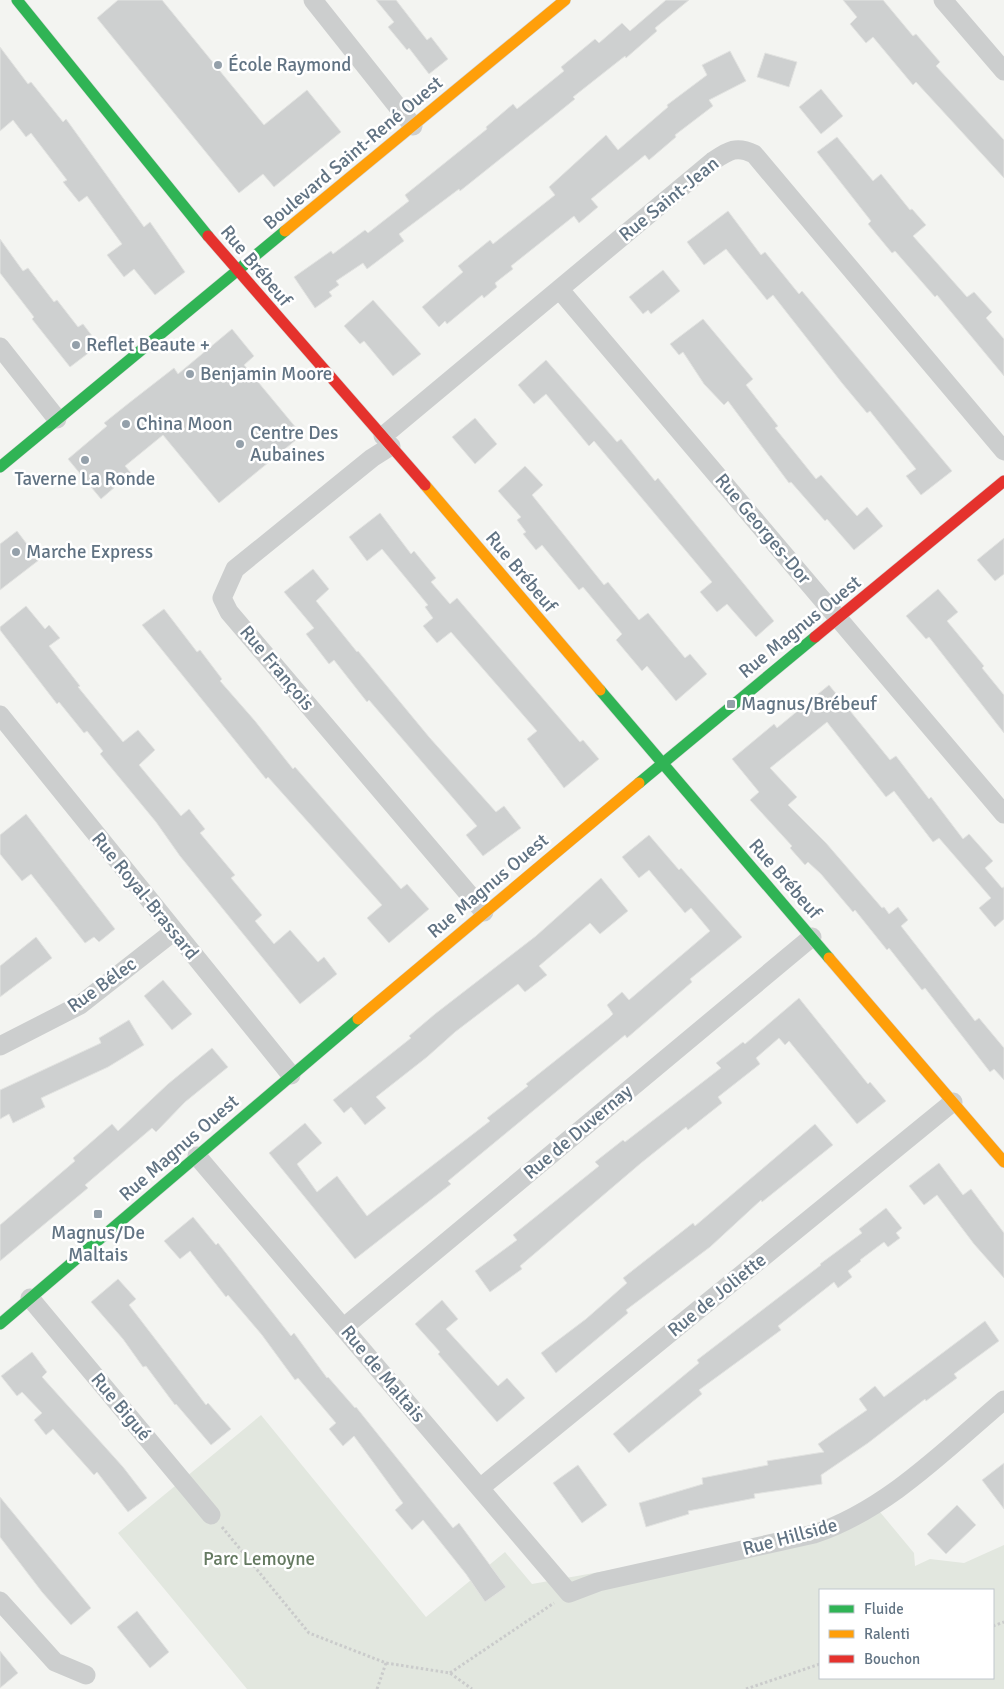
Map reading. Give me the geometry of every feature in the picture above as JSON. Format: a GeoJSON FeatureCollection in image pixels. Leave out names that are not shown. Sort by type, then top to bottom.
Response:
{"type":"FeatureCollection","features":[{"type":"Feature","properties":{"kind":"street","name":"Rue Brébeuf"},"geometry":{"type":"LineString","coordinates":[[17,0],[237,272],[387,441],[661,764],[1004,1162]]}},
{"type":"Feature","properties":{"kind":"street"},"geometry":{"type":"LineString","coordinates":[[312,0],[413,126]]}},
{"type":"Feature","properties":{"kind":"street","name":"Boulevard Saint-René Ouest"},"geometry":{"type":"LineString","coordinates":[[0,466],[565,0]]}},
{"type":"Feature","properties":{"kind":"street"},"geometry":{"type":"LineString","coordinates":[[943,0],[1004,71]]}},
{"type":"Feature","properties":{"kind":"street","name":"Rue Saint-Jean"},"geometry":{"type":"LineString","coordinates":[[387,441],[713,160],[728,151],[743,149],[754,154],[1004,451]]}},
{"type":"Feature","properties":{"kind":"street","name":"Rue Georges-Dor"},"geometry":{"type":"LineString","coordinates":[[560,290],[840,618],[1004,814]]}},
{"type":"Feature","properties":{"kind":"street"},"geometry":{"type":"LineString","coordinates":[[0,347],[57,419]]}},
{"type":"Feature","properties":{"kind":"street","name":"Rue François"},"geometry":{"type":"LineString","coordinates":[[387,441],[372,458],[235,568],[222,598],[229,612],[484,912]]}},
{"type":"Feature","properties":{"kind":"street","name":"Rue Magnus Ouest"},"geometry":{"type":"LineString","coordinates":[[0,1324],[484,912],[1004,481]]}},
{"type":"Feature","properties":{"kind":"street","name":"Rue Royal-Brassard"},"geometry":{"type":"LineString","coordinates":[[0,716],[291,1076]]}},
{"type":"Feature","properties":{"kind":"street","name":"Rue Bélec"},"geometry":{"type":"LineString","coordinates":[[0,1046],[80,1005],[173,932]]}},
{"type":"Feature","properties":{"kind":"street","name":"Rue de Duvernay"},"geometry":{"type":"LineString","coordinates":[[343,1328],[812,937]]}},
{"type":"Feature","properties":{"kind":"street","name":"Rue de Joliette"},"geometry":{"type":"LineString","coordinates":[[480,1488],[953,1102]]}},
{"type":"Feature","properties":{"kind":"street","name":"Rue de Maltais"},"geometry":{"type":"LineString","coordinates":[[197,1156],[569,1593]]}},
{"type":"Feature","properties":{"kind":"street","name":"Rue Bigué"},"geometry":{"type":"LineString","coordinates":[[30,1298],[211,1515]]}},
{"type":"Feature","properties":{"kind":"street","name":"Rue Hillside"},"geometry":{"type":"LineString","coordinates":[[569,1593],[598,1582],[814,1534],[839,1526],[867,1511],[896,1490],[1004,1400]]}},
{"type":"Feature","properties":{"kind":"street"},"geometry":{"type":"LineString","coordinates":[[0,1601],[54,1662],[86,1675]]}},
{"type":"Feature","properties":{"kind":"path"},"geometry":{"type":"LineString","coordinates":[[211,1515],[309,1633],[386,1663],[450,1673],[472,1689]]}},
{"type":"Feature","properties":{"kind":"path"},"geometry":{"type":"LineString","coordinates":[[450,1673],[569,1593]]}},
{"type":"Feature","properties":{"kind":"path"},"geometry":{"type":"LineString","coordinates":[[377,1689],[386,1663]]}},
{"type":"Feature","properties":{"kind":"path"},"geometry":{"type":"LineString","coordinates":[[746,1689],[819,1664]]}},
{"type":"Feature","properties":{"kind":"green space","name":"Parc Lemoyne"},"geometry":{"type":"Polygon","coordinates":[[[261,1415],[426,1617],[505,1552],[532,1584],[814,1534],[875,1506],[914,1553],[915,1566],[930,1559],[964,1563],[1004,1545],[1004,1689],[247,1689],[118,1533],[261,1415]]]}},
{"type":"Feature","properties":{"kind":"building"},"geometry":{"type":"Polygon","coordinates":[[[118,0],[162,0],[264,125],[307,90],[341,132],[274,187],[263,174],[239,193],[97,18],[118,0]]]}},
{"type":"Feature","properties":{"kind":"building"},"geometry":{"type":"Polygon","coordinates":[[[376,0],[396,0],[427,40],[431,37],[448,59],[429,74],[409,48],[407,50],[388,27],[394,22],[376,0]]]}},
{"type":"Feature","properties":{"kind":"building"},"geometry":{"type":"Polygon","coordinates":[[[666,0],[689,0],[655,28],[657,31],[626,58],[625,56],[573,97],[575,99],[460,191],[459,189],[399,234],[404,241],[367,269],[363,263],[336,281],[339,285],[329,292],[332,296],[315,308],[294,277],[331,251],[333,254],[365,230],[368,233],[409,201],[405,195],[487,129],[486,127],[513,104],[517,109],[564,71],[561,67],[595,39],[599,43],[622,23],[630,31],[666,0]]]}},
{"type":"Feature","properties":{"kind":"building"},"geometry":{"type":"Polygon","coordinates":[[[843,0],[883,0],[913,36],[916,34],[940,62],[936,66],[1004,140],[1004,178],[916,82],[913,85],[873,37],[866,43],[850,24],[857,17],[843,0]]]}},
{"type":"Feature","properties":{"kind":"building"},"geometry":{"type":"Polygon","coordinates":[[[0,47],[28,84],[31,82],[63,122],[66,119],[144,227],[150,222],[185,272],[155,295],[134,269],[124,277],[107,255],[122,244],[87,196],[79,202],[63,182],[67,180],[31,133],[26,137],[13,120],[0,131],[0,47]]]}},
{"type":"Feature","properties":{"kind":"building"},"geometry":{"type":"Polygon","coordinates":[[[730,51],[746,81],[709,100],[713,106],[675,135],[676,137],[649,160],[645,155],[591,199],[598,207],[579,223],[574,216],[511,266],[513,269],[495,283],[497,287],[484,298],[482,295],[447,324],[445,321],[439,327],[422,307],[463,272],[458,266],[490,240],[493,244],[555,195],[549,187],[606,135],[618,150],[668,107],[667,105],[707,75],[702,65],[730,51]]]}},
{"type":"Feature","properties":{"kind":"building"},"geometry":{"type":"Polygon","coordinates":[[[765,53],[797,62],[789,87],[757,77],[765,53]]]}},
{"type":"Feature","properties":{"kind":"building"},"geometry":{"type":"Polygon","coordinates":[[[821,89],[843,116],[821,134],[799,107],[821,89]]]}},
{"type":"Feature","properties":{"kind":"building"},"geometry":{"type":"Polygon","coordinates":[[[837,137],[873,181],[881,174],[910,210],[912,209],[926,225],[913,236],[967,297],[974,292],[992,312],[986,318],[1004,339],[1004,376],[937,295],[935,297],[895,251],[892,253],[868,224],[871,221],[817,152],[837,137]]]}},
{"type":"Feature","properties":{"kind":"building"},"geometry":{"type":"Polygon","coordinates":[[[728,211],[761,255],[765,252],[799,294],[802,291],[952,471],[921,495],[906,476],[916,469],[870,411],[867,413],[842,383],[773,295],[767,300],[726,249],[704,265],[687,242],[728,211]]]}},
{"type":"Feature","properties":{"kind":"building"},"geometry":{"type":"Polygon","coordinates":[[[0,239],[23,271],[28,268],[54,302],[57,300],[78,327],[83,324],[99,345],[70,367],[32,319],[34,317],[0,273],[0,239]]]}},
{"type":"Feature","properties":{"kind":"building"},"geometry":{"type":"Polygon","coordinates":[[[663,270],[680,291],[651,314],[648,310],[643,314],[629,297],[663,270]]]}},
{"type":"Feature","properties":{"kind":"building"},"geometry":{"type":"Polygon","coordinates":[[[373,300],[421,354],[393,376],[364,341],[360,344],[344,326],[373,300]]]}},
{"type":"Feature","properties":{"kind":"building"},"geometry":{"type":"Polygon","coordinates":[[[703,319],[753,379],[746,385],[778,426],[775,428],[816,479],[821,475],[857,516],[867,507],[883,526],[854,550],[827,519],[825,521],[791,482],[789,483],[728,401],[724,405],[704,384],[683,352],[679,355],[670,344],[703,319]]]}},
{"type":"Feature","properties":{"kind":"building"},"geometry":{"type":"Polygon","coordinates":[[[232,329],[254,356],[244,365],[302,435],[219,503],[163,435],[125,466],[131,473],[101,499],[68,459],[107,426],[104,423],[129,403],[174,368],[178,374],[232,329]]]}},
{"type":"Feature","properties":{"kind":"building"},"geometry":{"type":"Polygon","coordinates":[[[546,360],[617,442],[621,439],[655,481],[658,478],[774,621],[756,637],[727,604],[717,612],[700,592],[712,582],[594,441],[589,446],[546,394],[534,404],[518,385],[546,360]]]}},
{"type":"Feature","properties":{"kind":"building"},"geometry":{"type":"Polygon","coordinates":[[[475,418],[497,444],[475,464],[452,437],[475,418]]]}},
{"type":"Feature","properties":{"kind":"building"},"geometry":{"type":"Polygon","coordinates":[[[525,466],[543,485],[532,495],[604,585],[608,582],[639,620],[648,613],[685,658],[690,654],[707,674],[676,701],[647,666],[642,671],[616,640],[622,634],[583,587],[579,590],[542,545],[536,550],[523,534],[526,532],[517,520],[521,517],[498,491],[525,466]]]}},
{"type":"Feature","properties":{"kind":"building"},"geometry":{"type":"Polygon","coordinates":[[[380,513],[411,554],[414,551],[436,578],[431,582],[450,604],[457,598],[580,742],[583,740],[599,759],[564,788],[527,739],[537,731],[451,632],[437,643],[423,626],[433,618],[425,607],[428,605],[382,549],[367,561],[349,537],[380,513]]]}},
{"type":"Feature","properties":{"kind":"building","name":"Marche Express"},"geometry":{"type":"Polygon","coordinates":[[[17,531],[39,560],[0,590],[0,544],[17,531]]]}},
{"type":"Feature","properties":{"kind":"building"},"geometry":{"type":"Polygon","coordinates":[[[1004,538],[1004,574],[995,581],[977,560],[1004,538]]]}},
{"type":"Feature","properties":{"kind":"building"},"geometry":{"type":"Polygon","coordinates":[[[313,569],[329,589],[316,601],[429,737],[496,812],[504,806],[521,828],[483,856],[466,835],[477,826],[369,700],[367,702],[334,660],[329,664],[306,634],[314,628],[284,592],[313,569]]]}},
{"type":"Feature","properties":{"kind":"building"},"geometry":{"type":"Polygon","coordinates":[[[938,589],[958,612],[947,621],[984,666],[982,668],[1004,695],[1004,733],[929,637],[926,639],[906,616],[938,589]]]}},
{"type":"Feature","properties":{"kind":"building"},"geometry":{"type":"Polygon","coordinates":[[[26,606],[45,629],[49,625],[60,638],[49,646],[80,686],[78,687],[123,742],[138,730],[155,750],[139,765],[181,816],[189,809],[205,829],[200,833],[235,875],[231,878],[262,915],[255,921],[274,944],[290,930],[318,962],[324,957],[337,974],[300,1004],[100,754],[103,751],[87,731],[84,733],[59,702],[57,704],[0,630],[0,627],[26,606]]]}},
{"type":"Feature","properties":{"kind":"building"},"geometry":{"type":"Polygon","coordinates":[[[164,609],[197,652],[200,650],[222,679],[220,681],[293,769],[295,767],[401,889],[407,884],[429,909],[389,943],[367,918],[382,905],[268,777],[266,779],[142,625],[164,609]]]}},
{"type":"Feature","properties":{"kind":"building"},"geometry":{"type":"Polygon","coordinates":[[[829,685],[890,760],[896,756],[963,839],[969,834],[993,861],[985,868],[1002,888],[1004,887],[1004,919],[995,927],[979,908],[991,898],[939,838],[933,842],[894,791],[886,797],[827,722],[770,768],[797,797],[788,805],[826,843],[882,908],[884,907],[889,914],[898,907],[908,920],[901,926],[975,1021],[979,1018],[1004,1048],[1004,1080],[994,1069],[990,1072],[925,988],[922,990],[889,948],[887,950],[855,910],[853,912],[821,874],[808,862],[805,865],[790,848],[792,846],[750,800],[759,792],[732,759],[774,724],[777,728],[829,685]]]}},
{"type":"Feature","properties":{"kind":"building"},"geometry":{"type":"Polygon","coordinates":[[[26,814],[115,929],[99,942],[94,937],[85,943],[31,874],[22,881],[0,854],[0,835],[26,814]]]}},
{"type":"Feature","properties":{"kind":"building"},"geometry":{"type":"Polygon","coordinates":[[[649,835],[742,937],[690,979],[692,982],[627,1038],[625,1035],[448,1181],[451,1184],[355,1259],[269,1153],[305,1123],[322,1143],[297,1164],[317,1192],[337,1176],[367,1216],[490,1121],[487,1118],[528,1086],[526,1084],[609,1018],[613,1014],[607,1005],[622,992],[629,1000],[710,931],[691,908],[685,913],[649,870],[639,878],[622,857],[649,835]]]}},
{"type":"Feature","properties":{"kind":"building"},"geometry":{"type":"Polygon","coordinates":[[[601,878],[628,911],[600,934],[590,923],[539,966],[547,975],[525,992],[518,984],[455,1032],[427,1057],[376,1097],[386,1108],[365,1125],[351,1107],[344,1113],[333,1100],[411,1038],[409,1036],[435,1014],[536,936],[601,878]]]}},
{"type":"Feature","properties":{"kind":"building"},"geometry":{"type":"Polygon","coordinates":[[[36,937],[52,958],[0,997],[0,966],[36,937]]]}},
{"type":"Feature","properties":{"kind":"building"},"geometry":{"type":"Polygon","coordinates":[[[163,980],[192,1014],[172,1030],[144,996],[163,980]]]}},
{"type":"Feature","properties":{"kind":"building"},"geometry":{"type":"Polygon","coordinates":[[[799,998],[868,1084],[870,1082],[886,1101],[857,1124],[789,1041],[785,1045],[779,1038],[756,1058],[760,1064],[718,1097],[722,1103],[688,1130],[686,1127],[641,1163],[520,1266],[522,1269],[490,1292],[475,1271],[517,1240],[513,1235],[599,1166],[595,1162],[623,1140],[625,1142],[721,1068],[716,1063],[743,1042],[745,1044],[799,998]]]}},
{"type":"Feature","properties":{"kind":"building"},"geometry":{"type":"Polygon","coordinates":[[[129,1020],[144,1045],[108,1067],[41,1098],[45,1107],[13,1123],[9,1114],[0,1119],[0,1090],[101,1043],[99,1038],[129,1020]]]}},
{"type":"Feature","properties":{"kind":"building"},"geometry":{"type":"Polygon","coordinates":[[[212,1048],[228,1067],[185,1102],[156,1132],[152,1128],[85,1185],[88,1188],[0,1261],[0,1225],[75,1161],[73,1158],[112,1124],[118,1131],[168,1084],[212,1048]]]}},
{"type":"Feature","properties":{"kind":"building"},"geometry":{"type":"Polygon","coordinates":[[[815,1124],[833,1145],[762,1202],[761,1200],[710,1247],[626,1310],[628,1313],[556,1373],[541,1353],[586,1319],[627,1283],[623,1278],[693,1223],[695,1226],[815,1124]]]}},
{"type":"Feature","properties":{"kind":"building"},"geometry":{"type":"Polygon","coordinates":[[[939,1163],[963,1195],[971,1189],[1004,1233],[1004,1278],[974,1244],[937,1195],[924,1205],[909,1186],[939,1163]]]}},
{"type":"Feature","properties":{"kind":"building"},"geometry":{"type":"Polygon","coordinates":[[[886,1208],[902,1228],[896,1233],[900,1238],[888,1247],[884,1242],[860,1260],[848,1271],[852,1277],[838,1288],[834,1282],[778,1326],[781,1330],[699,1390],[702,1394],[629,1453],[613,1434],[699,1363],[697,1360],[862,1233],[859,1229],[886,1208]]]}},
{"type":"Feature","properties":{"kind":"building"},"geometry":{"type":"Polygon","coordinates":[[[193,1217],[216,1245],[218,1243],[291,1336],[294,1333],[327,1378],[356,1407],[453,1528],[459,1523],[506,1587],[485,1602],[466,1574],[423,1520],[412,1530],[395,1510],[403,1503],[354,1436],[343,1446],[329,1429],[336,1423],[298,1378],[295,1380],[262,1335],[228,1295],[226,1297],[190,1251],[180,1259],[164,1241],[193,1217]]]}},
{"type":"Feature","properties":{"kind":"building"},"geometry":{"type":"Polygon","coordinates":[[[118,1279],[136,1299],[129,1305],[206,1405],[208,1403],[231,1429],[211,1445],[175,1405],[146,1366],[143,1367],[123,1339],[91,1302],[118,1279]]]}},
{"type":"Feature","properties":{"kind":"building"},"geometry":{"type":"Polygon","coordinates":[[[442,1300],[458,1319],[446,1329],[498,1386],[507,1378],[525,1398],[497,1422],[438,1354],[440,1352],[415,1324],[442,1300]]]}},
{"type":"Feature","properties":{"kind":"building"},"geometry":{"type":"Polygon","coordinates":[[[985,1321],[999,1341],[954,1374],[957,1378],[821,1475],[822,1484],[754,1494],[755,1498],[688,1511],[689,1514],[646,1527],[639,1503],[703,1484],[702,1478],[768,1465],[767,1461],[824,1452],[818,1444],[867,1410],[859,1399],[875,1386],[884,1397],[985,1321]]]}},
{"type":"Feature","properties":{"kind":"building"},"geometry":{"type":"Polygon","coordinates":[[[32,1352],[47,1372],[42,1377],[123,1467],[147,1498],[128,1512],[97,1472],[94,1475],[53,1429],[46,1435],[34,1420],[42,1413],[22,1392],[17,1396],[1,1376],[32,1352]]]}},
{"type":"Feature","properties":{"kind":"building"},"geometry":{"type":"Polygon","coordinates":[[[1004,1463],[1004,1509],[982,1480],[1004,1463]]]}},
{"type":"Feature","properties":{"kind":"building"},"geometry":{"type":"Polygon","coordinates":[[[578,1465],[607,1505],[582,1523],[553,1483],[578,1465]]]}},
{"type":"Feature","properties":{"kind":"building"},"geometry":{"type":"Polygon","coordinates":[[[0,1497],[91,1608],[71,1625],[42,1592],[0,1537],[0,1497]]]}},
{"type":"Feature","properties":{"kind":"building"},"geometry":{"type":"Polygon","coordinates":[[[957,1505],[976,1525],[946,1554],[927,1534],[957,1505]]]}},
{"type":"Feature","properties":{"kind":"building"},"geometry":{"type":"Polygon","coordinates":[[[137,1611],[169,1652],[150,1668],[117,1627],[137,1611]]]}},
{"type":"Feature","properties":{"kind":"building"},"geometry":{"type":"Polygon","coordinates":[[[0,1651],[18,1673],[0,1688],[0,1651]]]}},
{"type":"Feature","properties":{"kind":"traffic: fast"},"geometry":{"type":"LineString","coordinates":[[17,0],[208,236]]}},
{"type":"Feature","properties":{"kind":"traffic: fast"},"geometry":{"type":"LineString","coordinates":[[0,467],[285,231]]}},
{"type":"Feature","properties":{"kind":"traffic: fast"},"geometry":{"type":"LineString","coordinates":[[639,783],[815,637]]}},
{"type":"Feature","properties":{"kind":"traffic: fast"},"geometry":{"type":"LineString","coordinates":[[600,690],[829,958]]}},
{"type":"Feature","properties":{"kind":"traffic: fast"},"geometry":{"type":"LineString","coordinates":[[0,1324],[358,1019]]}},
{"type":"Feature","properties":{"kind":"traffic: slow"},"geometry":{"type":"LineString","coordinates":[[285,231],[565,0]]}},
{"type":"Feature","properties":{"kind":"traffic: slow"},"geometry":{"type":"LineString","coordinates":[[425,485],[600,690]]}},
{"type":"Feature","properties":{"kind":"traffic: slow"},"geometry":{"type":"LineString","coordinates":[[358,1019],[639,783]]}},
{"type":"Feature","properties":{"kind":"traffic: slow"},"geometry":{"type":"LineString","coordinates":[[829,958],[1004,1162]]}},
{"type":"Feature","properties":{"kind":"traffic: jam"},"geometry":{"type":"LineString","coordinates":[[208,236],[425,485]]}},
{"type":"Feature","properties":{"kind":"traffic: jam"},"geometry":{"type":"LineString","coordinates":[[815,637],[1004,481]]}},
{"type":"Feature","properties":{"kind":"place","name":"École Raymond"},"geometry":{"type":"Point","coordinates":[218,65]}},
{"type":"Feature","properties":{"kind":"place","name":"Reflet Beaute +"},"geometry":{"type":"Point","coordinates":[76,345]}},
{"type":"Feature","properties":{"kind":"place","name":"Benjamin Moore"},"geometry":{"type":"Point","coordinates":[190,374]}},
{"type":"Feature","properties":{"kind":"place","name":"China Moon"},"geometry":{"type":"Point","coordinates":[126,424]}},
{"type":"Feature","properties":{"kind":"place","name":"Centre Des Aubaines"},"geometry":{"type":"Point","coordinates":[240,444]}},
{"type":"Feature","properties":{"kind":"place","name":"Taverne La Ronde"},"geometry":{"type":"Point","coordinates":[85,460]}},
{"type":"Feature","properties":{"kind":"place","name":"Marche Express"},"geometry":{"type":"Point","coordinates":[16,552]}},
{"type":"Feature","properties":{"kind":"place","name":"Magnus/Brébeuf"},"geometry":{"type":"Point","coordinates":[731,704]}},
{"type":"Feature","properties":{"kind":"place","name":"Magnus/De Maltais"},"geometry":{"type":"Point","coordinates":[98,1214]}}]}
